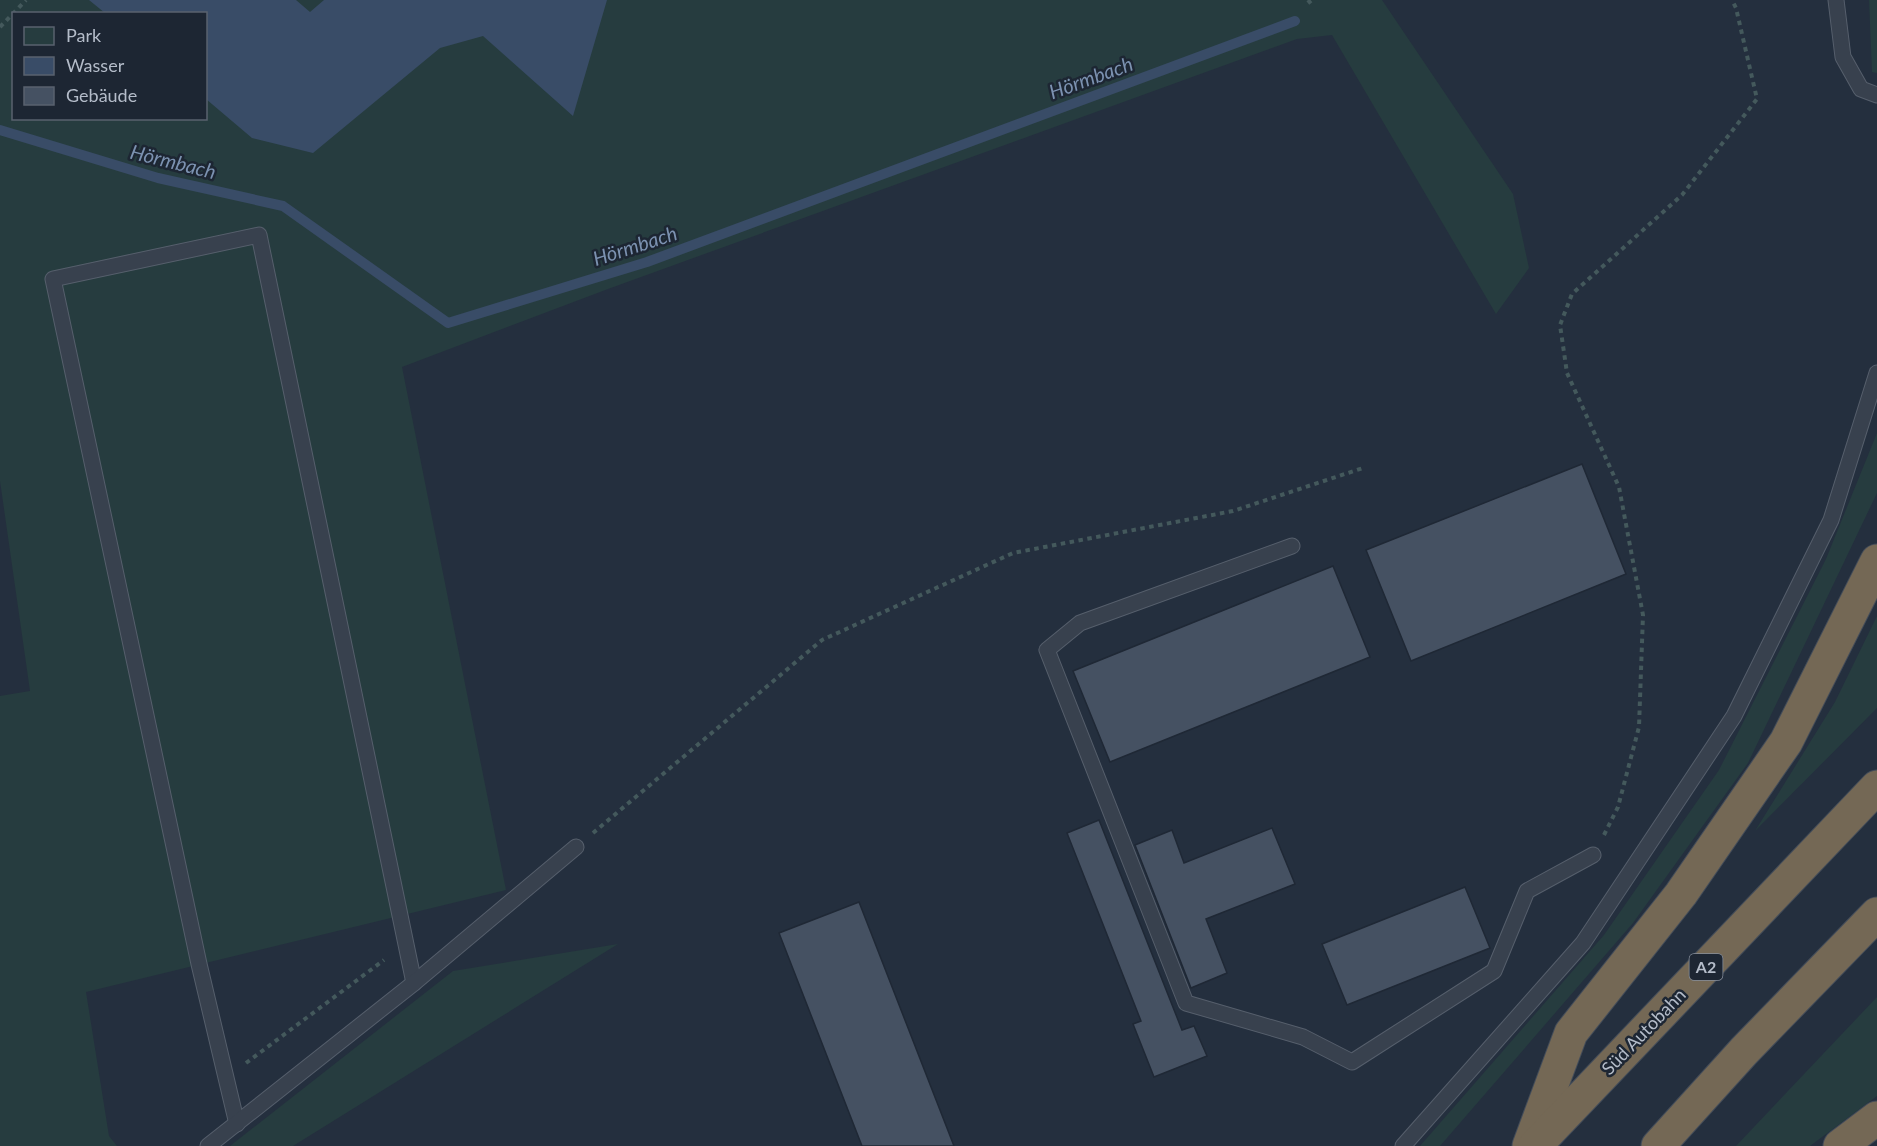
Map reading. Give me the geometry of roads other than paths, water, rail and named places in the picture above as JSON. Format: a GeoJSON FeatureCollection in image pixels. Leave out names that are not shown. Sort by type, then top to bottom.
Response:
{"type":"FeatureCollection","features":[{"type":"Feature","properties":{"kind":"highway"},"geometry":{"type":"LineString","coordinates":[[1528,1146],[1571,1033],[1682,894],[1786,742],[1877,561]]}},
{"type":"Feature","properties":{"kind":"highway","name":"Süd Autobahn"},"geometry":{"type":"LineString","coordinates":[[1535,1146],[1877,787]]}},
{"type":"Feature","properties":{"kind":"highway"},"geometry":{"type":"LineString","coordinates":[[1658,1146],[1744,1051],[1877,914]]}},
{"type":"Feature","properties":{"kind":"highway"},"geometry":{"type":"LineString","coordinates":[[1840,1146],[1877,1118]]}},
{"type":"Feature","properties":{"kind":"lane"},"geometry":{"type":"LineString","coordinates":[[1836,0],[1843,57],[1861,89],[1877,95]]}},
{"type":"Feature","properties":{"kind":"lane"},"geometry":{"type":"LineString","coordinates":[[237,1124],[197,952],[53,279],[259,235],[414,983]]}},
{"type":"Feature","properties":{"kind":"lane"},"geometry":{"type":"LineString","coordinates":[[1403,1146],[1583,943],[1734,716],[1831,520],[1877,373]]}},
{"type":"Feature","properties":{"kind":"lane"},"geometry":{"type":"LineString","coordinates":[[1292,546],[1080,623],[1047,650],[1186,1003],[1303,1037],[1352,1062],[1494,971],[1527,891],[1593,855]]}},
{"type":"Feature","properties":{"kind":"lane"},"geometry":{"type":"LineString","coordinates":[[208,1146],[414,983],[576,847]]}},
{"type":"Feature","properties":{"kind":"water"},"geometry":{"type":"Polygon","coordinates":[[[89,0],[296,0],[310,12],[324,0],[607,0],[573,116],[483,36],[440,48],[313,153],[252,138],[207,100],[207,12],[104,12],[89,0]]]}},
{"type":"Feature","properties":{"kind":"waterway","name":"Hörmbach"},"geometry":{"type":"LineString","coordinates":[[0,130],[158,178],[283,206],[448,323],[647,262],[1295,21]]}}]}
